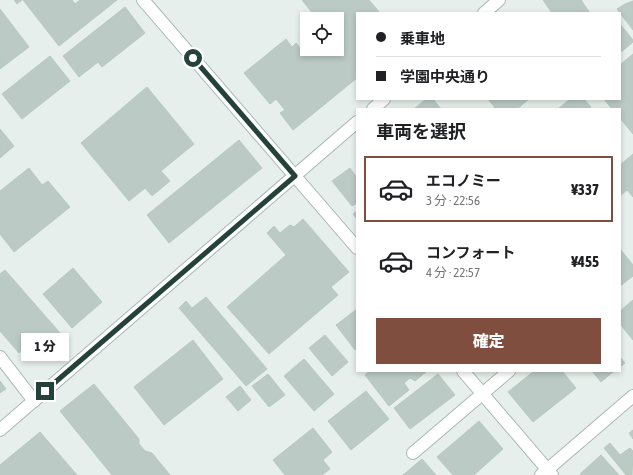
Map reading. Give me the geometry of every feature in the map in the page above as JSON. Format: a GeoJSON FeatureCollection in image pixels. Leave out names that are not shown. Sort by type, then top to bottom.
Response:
{"type":"FeatureCollection","features":[{"type":"Feature","properties":{"kind":"street"},"geometry":{"type":"LineString","coordinates":[[143,0],[356,247]]}},
{"type":"Feature","properties":{"kind":"street"},"geometry":{"type":"LineString","coordinates":[[485,12],[499,0]]}},
{"type":"Feature","properties":{"kind":"street"},"geometry":{"type":"LineString","coordinates":[[373,108],[383,100]]}},
{"type":"Feature","properties":{"kind":"street"},"geometry":{"type":"LineString","coordinates":[[0,430],[356,123]]}},
{"type":"Feature","properties":{"kind":"street"},"geometry":{"type":"LineString","coordinates":[[0,357],[34,400]]}},
{"type":"Feature","properties":{"kind":"street"},"geometry":{"type":"LineString","coordinates":[[464,372],[547,473],[633,396]]}},
{"type":"Feature","properties":{"kind":"street"},"geometry":{"type":"LineString","coordinates":[[413,453],[508,372]]}},
{"type":"Feature","properties":{"kind":"building"},"geometry":{"type":"Polygon","coordinates":[[[14,0],[22,0],[17,4],[14,0]]]}},
{"type":"Feature","properties":{"kind":"building"},"geometry":{"type":"Polygon","coordinates":[[[23,0],[72,0],[75,4],[80,0],[117,0],[59,46],[23,0]]]}},
{"type":"Feature","properties":{"kind":"building"},"geometry":{"type":"Polygon","coordinates":[[[302,0],[369,0],[379,12],[356,12],[356,79],[293,130],[280,113],[285,110],[276,99],[270,104],[244,73],[286,39],[292,47],[296,43],[300,48],[300,56],[344,56],[344,12],[311,12],[302,0]]]}},
{"type":"Feature","properties":{"kind":"building"},"geometry":{"type":"Polygon","coordinates":[[[543,0],[581,0],[589,12],[551,12],[543,0]]]}},
{"type":"Feature","properties":{"kind":"building"},"geometry":{"type":"Polygon","coordinates":[[[633,1],[633,30],[621,14],[621,12],[617,9],[633,1]]]}},
{"type":"Feature","properties":{"kind":"building"},"geometry":{"type":"Polygon","coordinates":[[[125,7],[145,33],[102,67],[98,62],[79,77],[63,56],[125,7]]]}},
{"type":"Feature","properties":{"kind":"building"},"geometry":{"type":"Polygon","coordinates":[[[0,9],[29,47],[0,69],[0,9]]]}},
{"type":"Feature","properties":{"kind":"building"},"geometry":{"type":"Polygon","coordinates":[[[621,25],[633,40],[633,42],[621,52],[621,25]]]}},
{"type":"Feature","properties":{"kind":"building"},"geometry":{"type":"Polygon","coordinates":[[[633,54],[633,134],[621,119],[621,108],[611,108],[605,100],[621,100],[621,64],[633,54]]]}},
{"type":"Feature","properties":{"kind":"building"},"geometry":{"type":"Polygon","coordinates":[[[50,56],[70,81],[22,119],[2,94],[50,56]]]}},
{"type":"Feature","properties":{"kind":"building"},"geometry":{"type":"Polygon","coordinates":[[[147,87],[194,144],[161,171],[170,181],[152,196],[145,188],[129,201],[81,143],[147,87]]]}},
{"type":"Feature","properties":{"kind":"building"},"geometry":{"type":"Polygon","coordinates":[[[425,100],[434,100],[440,108],[415,108],[425,100]]]}},
{"type":"Feature","properties":{"kind":"building"},"geometry":{"type":"Polygon","coordinates":[[[489,100],[528,100],[518,108],[495,108],[489,100]]]}},
{"type":"Feature","properties":{"kind":"building"},"geometry":{"type":"Polygon","coordinates":[[[569,100],[585,100],[591,107],[590,108],[559,108],[569,100]]]}},
{"type":"Feature","properties":{"kind":"building"},"geometry":{"type":"Polygon","coordinates":[[[0,129],[14,146],[0,158],[0,129]]]}},
{"type":"Feature","properties":{"kind":"building"},"geometry":{"type":"Polygon","coordinates":[[[239,140],[262,168],[169,243],[147,215],[239,140]]]}},
{"type":"Feature","properties":{"kind":"building"},"geometry":{"type":"Polygon","coordinates":[[[633,154],[633,197],[627,190],[621,195],[621,164],[633,154]]]}},
{"type":"Feature","properties":{"kind":"building"},"geometry":{"type":"Polygon","coordinates":[[[29,168],[42,185],[48,181],[70,207],[14,252],[0,234],[0,191],[29,168]]]}},
{"type":"Feature","properties":{"kind":"building"},"geometry":{"type":"Polygon","coordinates":[[[350,168],[356,177],[356,204],[352,206],[332,181],[350,168]]]}},
{"type":"Feature","properties":{"kind":"building"},"geometry":{"type":"Polygon","coordinates":[[[303,219],[349,272],[331,287],[338,295],[269,354],[227,307],[286,255],[267,233],[274,226],[280,233],[290,225],[294,227],[303,219]]]}},
{"type":"Feature","properties":{"kind":"building"},"geometry":{"type":"Polygon","coordinates":[[[621,250],[633,265],[633,276],[621,285],[621,250]]]}},
{"type":"Feature","properties":{"kind":"building"},"geometry":{"type":"Polygon","coordinates":[[[73,268],[102,302],[72,328],[43,294],[73,268]]]}},
{"type":"Feature","properties":{"kind":"building"},"geometry":{"type":"Polygon","coordinates":[[[5,270],[60,333],[42,349],[34,340],[19,353],[0,331],[0,274],[5,270]]]}},
{"type":"Feature","properties":{"kind":"building"},"geometry":{"type":"Polygon","coordinates":[[[206,297],[267,369],[246,386],[179,308],[186,301],[192,308],[206,297]]]}},
{"type":"Feature","properties":{"kind":"building"},"geometry":{"type":"Polygon","coordinates":[[[633,300],[633,340],[621,325],[621,310],[633,300]]]}},
{"type":"Feature","properties":{"kind":"building"},"geometry":{"type":"Polygon","coordinates":[[[356,310],[355,350],[336,325],[356,310]]]}},
{"type":"Feature","properties":{"kind":"building"},"geometry":{"type":"Polygon","coordinates":[[[325,335],[348,362],[332,376],[309,348],[325,335]]]}},
{"type":"Feature","properties":{"kind":"building"},"geometry":{"type":"Polygon","coordinates":[[[193,340],[223,379],[164,425],[134,387],[193,340]]]}},
{"type":"Feature","properties":{"kind":"building"},"geometry":{"type":"Polygon","coordinates":[[[621,358],[625,363],[621,366],[621,358]]]}},
{"type":"Feature","properties":{"kind":"building"},"geometry":{"type":"Polygon","coordinates":[[[304,359],[334,394],[314,411],[284,376],[304,359]]]}},
{"type":"Feature","properties":{"kind":"building"},"geometry":{"type":"Polygon","coordinates":[[[369,372],[426,372],[415,381],[410,378],[404,383],[409,390],[389,406],[365,375],[369,372]]]}},
{"type":"Feature","properties":{"kind":"building"},"geometry":{"type":"Polygon","coordinates":[[[533,372],[563,372],[576,388],[533,422],[508,392],[533,372]]]}},
{"type":"Feature","properties":{"kind":"building"},"geometry":{"type":"Polygon","coordinates":[[[593,372],[613,372],[601,382],[593,372]]]}},
{"type":"Feature","properties":{"kind":"building"},"geometry":{"type":"Polygon","coordinates":[[[268,374],[285,395],[269,407],[252,386],[268,374]]]}},
{"type":"Feature","properties":{"kind":"building"},"geometry":{"type":"Polygon","coordinates":[[[438,374],[455,395],[410,429],[394,408],[438,374]]]}},
{"type":"Feature","properties":{"kind":"building"},"geometry":{"type":"Polygon","coordinates":[[[0,381],[6,389],[0,393],[0,381]]]}},
{"type":"Feature","properties":{"kind":"building"},"geometry":{"type":"Polygon","coordinates":[[[94,384],[139,439],[139,444],[145,451],[152,453],[170,475],[112,475],[60,411],[94,384]]]}},
{"type":"Feature","properties":{"kind":"building"},"geometry":{"type":"Polygon","coordinates":[[[240,386],[251,400],[238,411],[226,397],[240,386]]]}},
{"type":"Feature","properties":{"kind":"building"},"geometry":{"type":"Polygon","coordinates":[[[366,391],[389,419],[351,450],[328,421],[366,391]]]}},
{"type":"Feature","properties":{"kind":"building"},"geometry":{"type":"Polygon","coordinates":[[[479,421],[503,449],[474,475],[453,475],[437,457],[479,421]]]}},
{"type":"Feature","properties":{"kind":"building"},"geometry":{"type":"Polygon","coordinates":[[[313,428],[332,452],[323,460],[330,469],[322,475],[285,475],[273,460],[313,428]]]}},
{"type":"Feature","properties":{"kind":"building"},"geometry":{"type":"Polygon","coordinates":[[[633,430],[633,439],[629,433],[633,430]]]}},
{"type":"Feature","properties":{"kind":"building"},"geometry":{"type":"Polygon","coordinates":[[[40,432],[77,475],[0,475],[0,465],[40,432]]]}},
{"type":"Feature","properties":{"kind":"building"},"geometry":{"type":"Polygon","coordinates":[[[610,443],[620,455],[630,448],[633,451],[632,475],[626,475],[604,448],[610,443]]]}},
{"type":"Feature","properties":{"kind":"building"},"geometry":{"type":"Polygon","coordinates":[[[601,455],[619,475],[580,474],[601,455]]]}},
{"type":"Feature","properties":{"kind":"building"},"geometry":{"type":"Polygon","coordinates":[[[422,459],[436,475],[403,475],[422,459]]]}},
{"type":"Feature","properties":{"kind":"route"},"geometry":{"type":"LineString","coordinates":[[45,391],[295,176],[193,58]]}}]}
